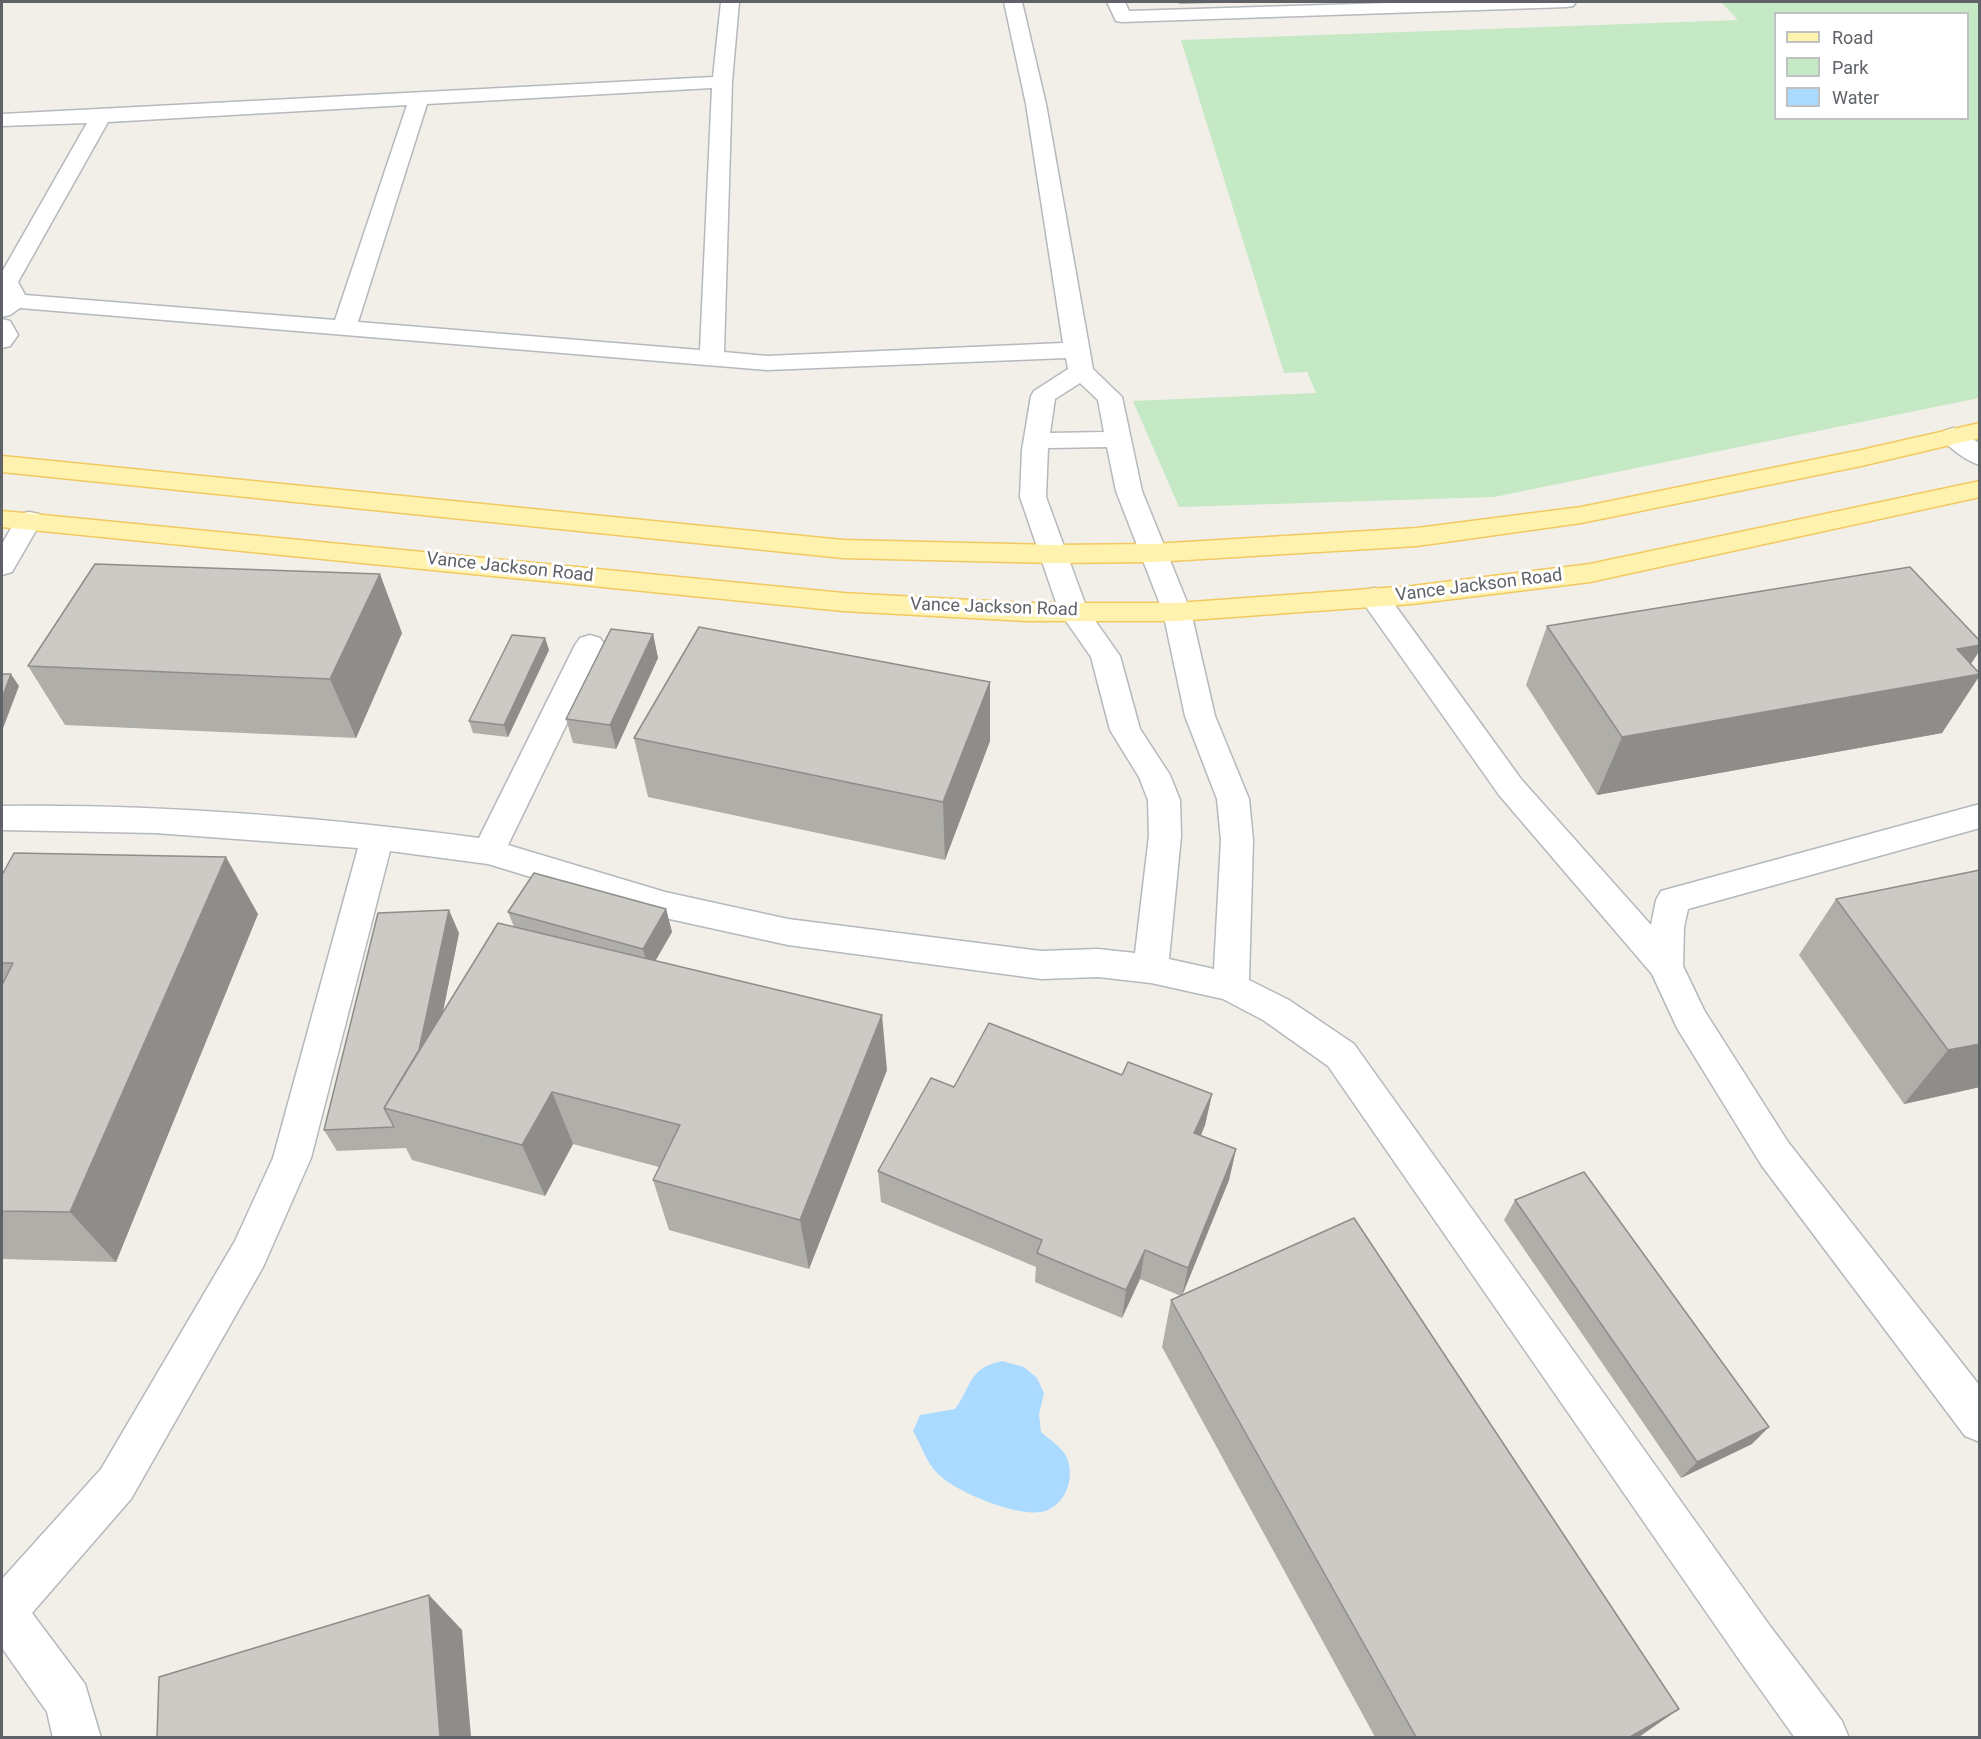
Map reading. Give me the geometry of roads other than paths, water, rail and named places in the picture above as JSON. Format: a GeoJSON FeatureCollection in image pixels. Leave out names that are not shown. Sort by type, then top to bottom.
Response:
{"type":"FeatureCollection","features":[{"type":"Feature","properties":{"kind":"main road"},"geometry":{"type":"LineString","coordinates":[[2,464],[843,549],[1153,554],[1417,537],[1581,515],[1861,458],[1980,430]]}},
{"type":"Feature","properties":{"kind":"main road","name":"Vance Jackson Road"},"geometry":{"type":"LineString","coordinates":[[2,519],[843,602],[1028,612],[1177,612],[1374,597],[1590,573],[1980,489]]}},
{"type":"Feature","properties":{"kind":"street"},"geometry":{"type":"LineString","coordinates":[[712,358],[722,82],[730,2]]}},
{"type":"Feature","properties":{"kind":"street"},"geometry":{"type":"LineString","coordinates":[[1013,2],[1036,104],[1079,361],[1110,397],[1130,491],[1177,612],[1200,716],[1233,799],[1237,840],[1231,987]]}},
{"type":"Feature","properties":{"kind":"street"},"geometry":{"type":"LineString","coordinates":[[1116,2],[1122,17],[1567,2]]}},
{"type":"Feature","properties":{"kind":"street"},"geometry":{"type":"LineString","coordinates":[[2,120],[722,82]]}},
{"type":"Feature","properties":{"kind":"street"},"geometry":{"type":"LineString","coordinates":[[344,328],[419,98]]}},
{"type":"Feature","properties":{"kind":"street"},"geometry":{"type":"LineString","coordinates":[[102,116],[7,282],[9,305],[344,328],[767,363],[1079,361]]}},
{"type":"Feature","properties":{"kind":"street"},"geometry":{"type":"LineString","coordinates":[[2,326],[6,335],[2,341]]}},
{"type":"Feature","properties":{"kind":"street"},"geometry":{"type":"LineString","coordinates":[[1079,361],[1043,396],[1033,497],[1073,611],[1105,656],[1125,730],[1154,775],[1164,800],[1165,836],[1151,969]]}},
{"type":"Feature","properties":{"kind":"street"},"geometry":{"type":"LineString","coordinates":[[1953,436],[1980,458]]}},
{"type":"Feature","properties":{"kind":"street"},"geometry":{"type":"LineString","coordinates":[[1037,441],[1118,439]]}},
{"type":"Feature","properties":{"kind":"street"},"geometry":{"type":"LineString","coordinates":[[2,566],[29,520]]}},
{"type":"Feature","properties":{"kind":"street"},"geometry":{"type":"LineString","coordinates":[[1374,597],[1510,787],[1666,966],[1690,1018],[1775,1155],[1973,1400]]}},
{"type":"Feature","properties":{"kind":"street"},"geometry":{"type":"LineString","coordinates":[[488,852],[590,645]]}},
{"type":"Feature","properties":{"kind":"street"},"geometry":{"type":"LineString","coordinates":[[1666,966],[1667,927],[1673,900],[1980,816]]}},
{"type":"Feature","properties":{"kind":"street"},"geometry":{"type":"LineString","coordinates":[[2,818],[155,821],[377,837],[488,852],[665,905],[788,932],[1041,965],[1098,963],[1151,969],[1231,987],[1276,1010],[1341,1055],[1754,1641],[1825,1737]]}},
{"type":"Feature","properties":{"kind":"street"},"geometry":{"type":"LineString","coordinates":[[77,1737],[68,1701],[3,1610],[116,1484],[249,1254],[292,1158],[377,837]]}},
{"type":"Feature","properties":{"kind":"water"},"geometry":{"type":"Polygon","coordinates":[[[1002,1361],[1024,1367],[1037,1378],[1044,1393],[1039,1414],[1041,1432],[1059,1447],[1067,1458],[1070,1474],[1067,1489],[1058,1503],[1045,1511],[1020,1511],[1005,1508],[974,1496],[948,1482],[931,1465],[913,1431],[920,1415],[955,1409],[976,1373],[982,1368],[1002,1361]]]}}]}
